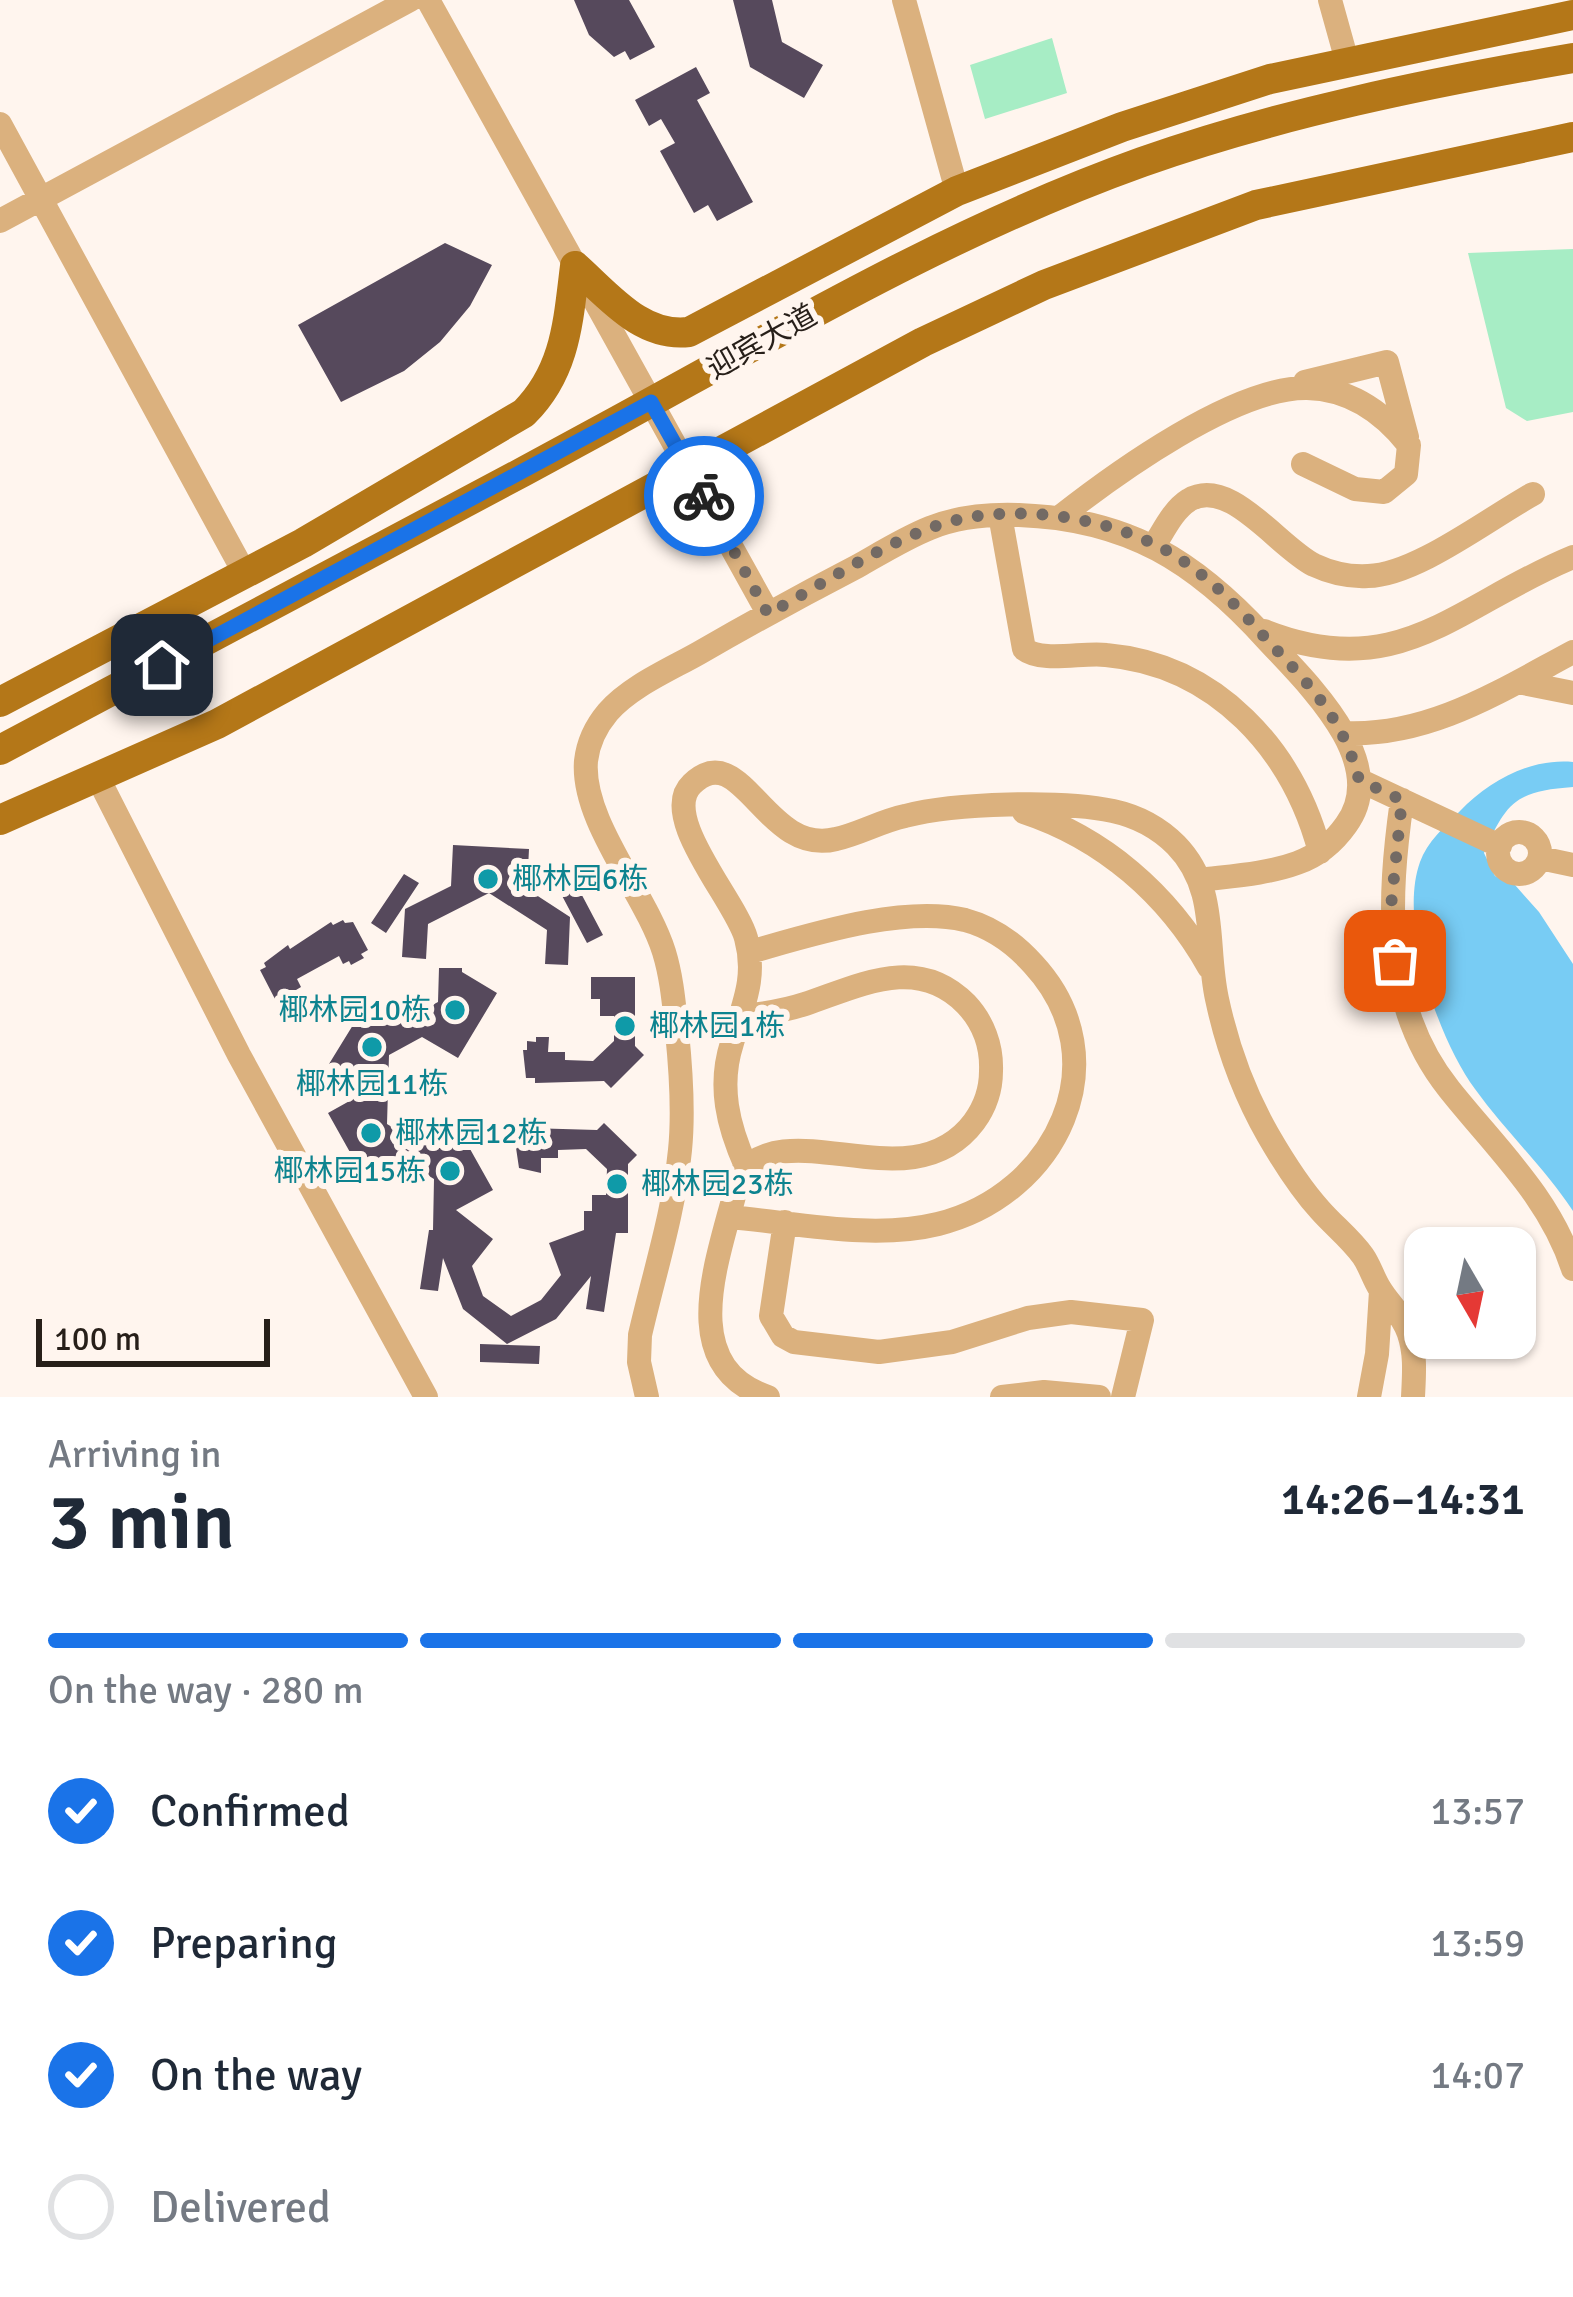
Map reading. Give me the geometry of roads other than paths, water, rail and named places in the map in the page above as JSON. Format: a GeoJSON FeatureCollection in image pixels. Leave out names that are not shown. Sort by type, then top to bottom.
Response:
{"type":"FeatureCollection","features":[{"type":"Feature","properties":{"kind":"main road"},"geometry":{"type":"LineString","coordinates":[[689,332],[957,192],[1122,127],[1270,79],[1573,15]]}},
{"type":"Feature","properties":{"kind":"main road"},"geometry":{"type":"LineString","coordinates":[[1432,42],[1504,71]]}},
{"type":"Feature","properties":{"kind":"main road","name":"迎宾大道"},"geometry":{"type":"LineString","coordinates":[[0,750],[929,253],[1013,214],[1217,137],[1571,57]]}},
{"type":"Feature","properties":{"kind":"main road"},"geometry":{"type":"LineString","coordinates":[[1217,137],[1270,79]]}},
{"type":"Feature","properties":{"kind":"main road"},"geometry":{"type":"LineString","coordinates":[[0,820],[218,724],[923,342],[1044,285],[1166,236],[1275,201],[1573,137]]}},
{"type":"Feature","properties":{"kind":"main road"},"geometry":{"type":"LineString","coordinates":[[929,253],[957,192]]}},
{"type":"Feature","properties":{"kind":"main road"},"geometry":{"type":"LineString","coordinates":[[575,266],[653,330],[780,332]]}},
{"type":"Feature","properties":{"kind":"main road"},"geometry":{"type":"LineString","coordinates":[[0,703],[245,574],[524,412],[544,393],[566,342],[575,266]]}},
{"type":"Feature","properties":{"kind":"main road"},"geometry":{"type":"LineString","coordinates":[[419,528],[475,444]]}},
{"type":"Feature","properties":{"kind":"street"},"geometry":{"type":"LineString","coordinates":[[0,220],[410,0]]}},
{"type":"Feature","properties":{"kind":"street"},"geometry":{"type":"LineString","coordinates":[[428,0],[768,614]]}},
{"type":"Feature","properties":{"kind":"street"},"geometry":{"type":"LineString","coordinates":[[904,0],[957,192]]}},
{"type":"Feature","properties":{"kind":"street"},"geometry":{"type":"LineString","coordinates":[[1330,0],[1347,61]]}},
{"type":"Feature","properties":{"kind":"street"},"geometry":{"type":"LineString","coordinates":[[0,124],[245,574]]}},
{"type":"Feature","properties":{"kind":"street"},"geometry":{"type":"LineString","coordinates":[[1060,518],[1165,444],[1280,391],[1387,362],[1409,446],[1406,474],[1384,492],[1355,489],[1303,464]]}},
{"type":"Feature","properties":{"kind":"street"},"geometry":{"type":"LineString","coordinates":[[1280,391],[1330,391],[1353,398],[1384,418],[1409,446]]}},
{"type":"Feature","properties":{"kind":"street"},"geometry":{"type":"LineString","coordinates":[[1154,544],[1178,509],[1207,494],[1239,506],[1312,564],[1352,576],[1374,576],[1414,565],[1534,494]]}},
{"type":"Feature","properties":{"kind":"street"},"geometry":{"type":"LineString","coordinates":[[1000,515],[1024,649],[1037,656],[1078,653],[1145,662],[1208,689],[1248,721],[1281,759],[1298,788],[1320,852]]}},
{"type":"Feature","properties":{"kind":"street"},"geometry":{"type":"LineString","coordinates":[[647,1397],[639,1362],[640,1335],[676,1181],[679,1052],[664,953],[599,817],[586,761],[594,732],[609,710],[768,614],[928,528],[1000,515],[1060,518],[1154,544],[1194,570],[1326,703],[1343,733],[1359,780],[1353,817],[1320,852],[1270,870],[1199,880]]}},
{"type":"Feature","properties":{"kind":"street"},"geometry":{"type":"LineString","coordinates":[[1256,628],[1322,648],[1391,645],[1425,635],[1573,557]]}},
{"type":"Feature","properties":{"kind":"street"},"geometry":{"type":"LineString","coordinates":[[1343,733],[1409,728],[1456,714],[1573,652]]}},
{"type":"Feature","properties":{"kind":"street"},"geometry":{"type":"LineString","coordinates":[[1518,682],[1573,693]]}},
{"type":"Feature","properties":{"kind":"street"},"geometry":{"type":"LineString","coordinates":[[746,1166],[733,1138],[725,1076],[749,994],[750,952],[743,927],[682,820],[685,793],[694,782],[720,773],[733,777],[780,828],[817,842],[932,810],[1078,807],[1136,818],[1176,846],[1199,880],[1210,911],[1214,976],[1228,1042],[1266,1131],[1311,1198],[1366,1260],[1410,1336],[1413,1397]]}},
{"type":"Feature","properties":{"kind":"street"},"geometry":{"type":"LineString","coordinates":[[97,776],[239,1055],[426,1397]]}},
{"type":"Feature","properties":{"kind":"street"},"geometry":{"type":"LineString","coordinates":[[1359,780],[1496,844],[1501,864],[1517,874],[1534,869],[1540,858],[1573,865]]}},
{"type":"Feature","properties":{"kind":"street"},"geometry":{"type":"LineString","coordinates":[[1402,800],[1390,916],[1406,1004],[1422,1046],[1445,1084],[1548,1211],[1573,1268]]}},
{"type":"Feature","properties":{"kind":"street"},"geometry":{"type":"LineString","coordinates":[[1010,807],[1067,829],[1118,861],[1163,902],[1214,976]]}},
{"type":"Feature","properties":{"kind":"street"},"geometry":{"type":"LineString","coordinates":[[730,1217],[911,1229],[970,1213],[997,1198],[1042,1158],[1060,1132],[1071,1101],[1075,1068],[1071,1036],[1053,990],[1022,951],[964,920],[880,921],[750,952]]}},
{"type":"Feature","properties":{"kind":"street"},"geometry":{"type":"LineString","coordinates":[[742,1016],[784,1010],[882,977],[921,978],[956,994],[970,1008],[992,1060],[987,1098],[978,1115],[967,1131],[935,1153],[897,1160],[769,1153],[746,1166],[739,1176],[708,1313],[710,1337],[718,1359],[733,1378],[768,1397]]}},
{"type":"Feature","properties":{"kind":"street"},"geometry":{"type":"LineString","coordinates":[[681,1113],[726,1107]]}},
{"type":"Feature","properties":{"kind":"street"},"geometry":{"type":"LineString","coordinates":[[785,1222],[771,1316],[783,1336],[794,1342],[842,1350],[916,1349],[1028,1318],[1070,1312],[1114,1314],[1142,1320],[1123,1397]]}},
{"type":"Feature","properties":{"kind":"street"},"geometry":{"type":"LineString","coordinates":[[1369,1397],[1378,1354],[1381,1291]]}},
{"type":"Feature","properties":{"kind":"street"},"geometry":{"type":"LineString","coordinates":[[1002,1397],[1044,1392],[1100,1397]]}},
{"type":"Feature","properties":{"kind":"water"},"geometry":{"type":"Polygon","coordinates":[[[1573,762],[1573,787],[1538,792],[1515,802],[1484,853],[1495,876],[1515,885],[1539,912],[1573,964],[1573,1211],[1461,1067],[1425,980],[1414,916],[1423,855],[1460,811],[1511,774],[1541,764],[1573,762]]]}},
{"type":"Feature","properties":{"kind":"place","name":"椰林园6栋"},"geometry":{"type":"Point","coordinates":[488,879]}},
{"type":"Feature","properties":{"kind":"place","name":"椰林园10栋"},"geometry":{"type":"Point","coordinates":[455,1010]}},
{"type":"Feature","properties":{"kind":"place","name":"椰林园1栋"},"geometry":{"type":"Point","coordinates":[625,1026]}},
{"type":"Feature","properties":{"kind":"place","name":"椰林园11栋"},"geometry":{"type":"Point","coordinates":[372,1047]}},
{"type":"Feature","properties":{"kind":"place","name":"椰林园12栋"},"geometry":{"type":"Point","coordinates":[371,1133]}},
{"type":"Feature","properties":{"kind":"place","name":"椰林园15栋"},"geometry":{"type":"Point","coordinates":[450,1171]}},
{"type":"Feature","properties":{"kind":"place","name":"椰林园23栋"},"geometry":{"type":"Point","coordinates":[617,1184]}}]}
